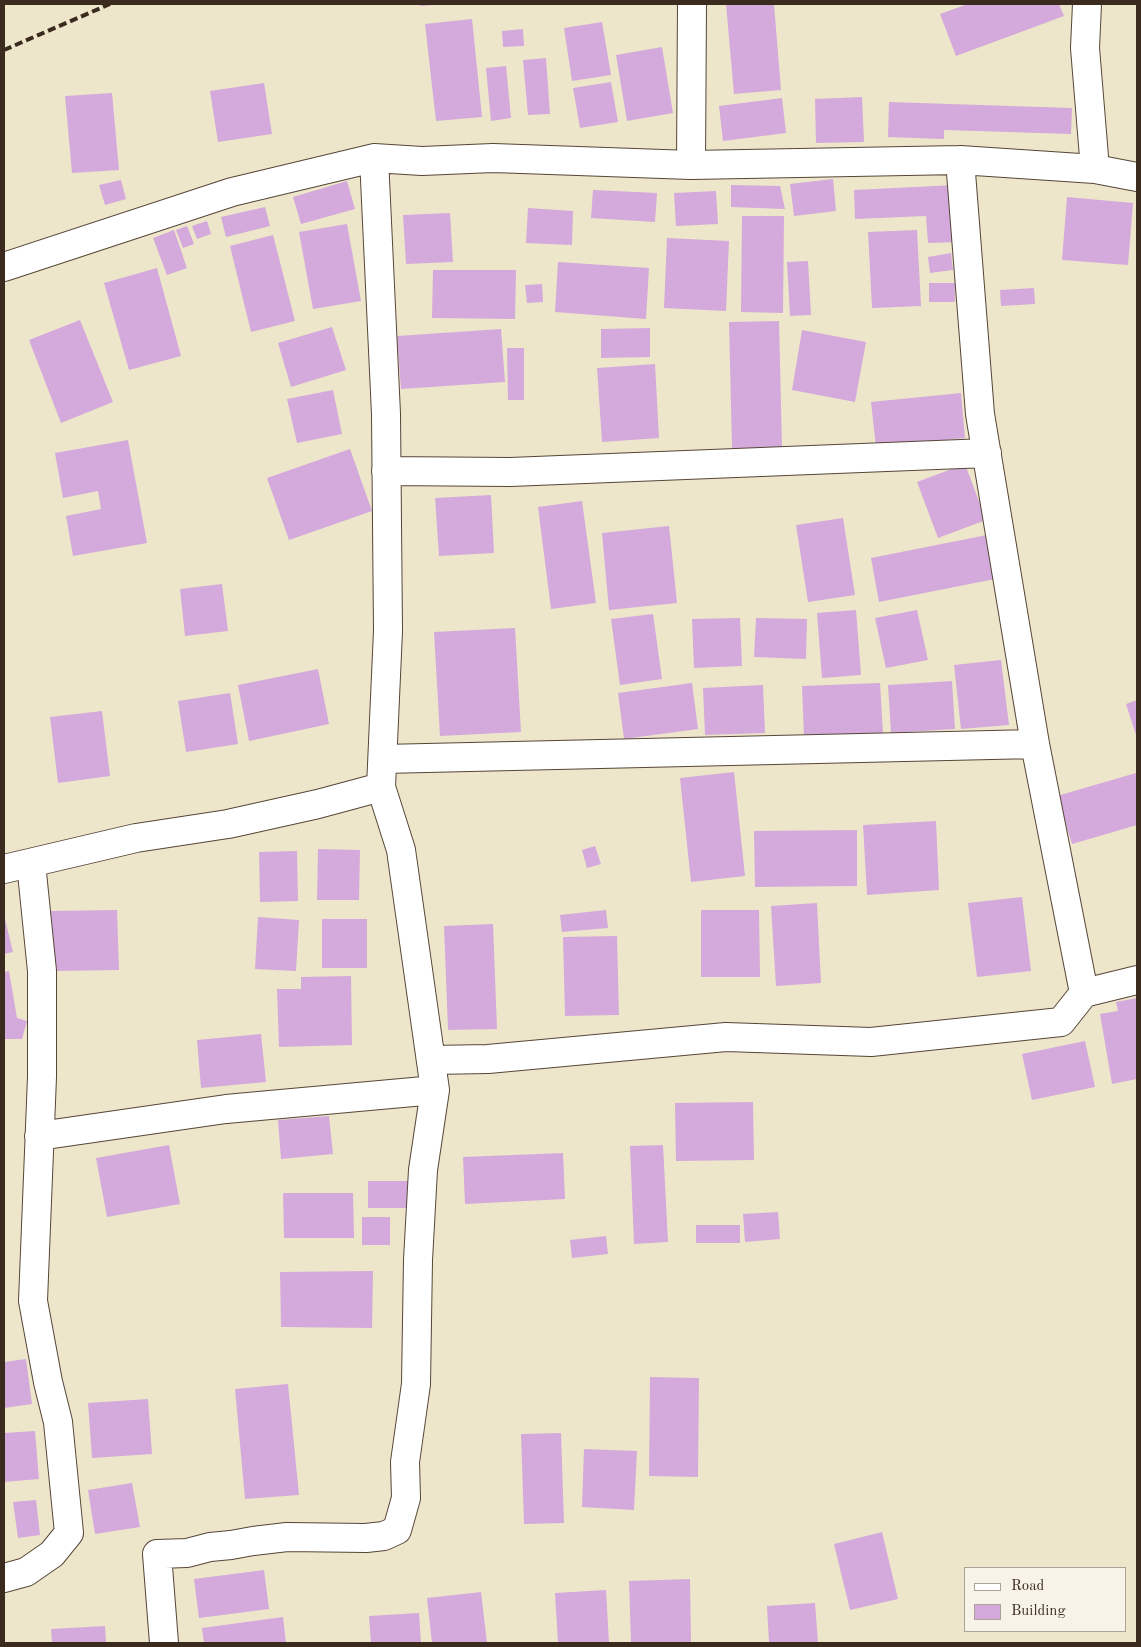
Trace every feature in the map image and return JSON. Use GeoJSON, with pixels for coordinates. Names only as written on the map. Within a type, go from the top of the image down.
{"type":"FeatureCollection","features":[{"type":"Feature","properties":{"kind":"street"},"geometry":{"type":"LineString","coordinates":[[691,165],[692,4]]}},
{"type":"Feature","properties":{"kind":"street"},"geometry":{"type":"LineString","coordinates":[[1087,4],[1085,48],[1095,170]]}},
{"type":"Feature","properties":{"kind":"street"},"geometry":{"type":"LineString","coordinates":[[164,1643],[157,1554],[187,1553],[210,1547],[287,1537],[366,1538],[384,1536],[397,1530],[406,1498],[406,1462],[416,1384],[418,1260],[423,1170],[435,1090],[402,850],[381,787],[388,631],[386,414],[374,158]]}},
{"type":"Feature","properties":{"kind":"street"},"geometry":{"type":"LineString","coordinates":[[4,268],[232,192],[374,158],[422,162],[493,158],[691,165],[960,160],[1095,170],[1137,177]]}},
{"type":"Feature","properties":{"kind":"street"},"geometry":{"type":"LineString","coordinates":[[960,160],[980,414],[1035,744],[1084,993]]}},
{"type":"Feature","properties":{"kind":"street"},"geometry":{"type":"LineString","coordinates":[[386,471],[510,472],[987,453]]}},
{"type":"Feature","properties":{"kind":"street"},"geometry":{"type":"LineString","coordinates":[[383,758],[1035,744]]}},
{"type":"Feature","properties":{"kind":"street"},"geometry":{"type":"LineString","coordinates":[[4,869],[136,838],[237,822],[318,804],[381,787]]}},
{"type":"Feature","properties":{"kind":"street"},"geometry":{"type":"LineString","coordinates":[[4,1578],[26,1572],[52,1554],[69,1532],[58,1422],[32,1302],[42,1076],[42,971],[31,863]]}},
{"type":"Feature","properties":{"kind":"street"},"geometry":{"type":"LineString","coordinates":[[431,1060],[488,1059],[726,1037],[871,1042],[1061,1022],[1084,993],[1137,980]]}},
{"type":"Feature","properties":{"kind":"street"},"geometry":{"type":"LineString","coordinates":[[39,1136],[226,1109],[435,1090]]}},
{"type":"Feature","properties":{"kind":"building"},"geometry":{"type":"Polygon","coordinates":[[[419,4],[434,4],[434,5],[420,6],[419,4]]]}},
{"type":"Feature","properties":{"kind":"building"},"geometry":{"type":"Polygon","coordinates":[[[726,4],[774,4],[781,90],[734,94],[726,4]]]}},
{"type":"Feature","properties":{"kind":"building"},"geometry":{"type":"Polygon","coordinates":[[[968,4],[1059,4],[1064,16],[956,56],[940,14],[968,4]]]}},
{"type":"Feature","properties":{"kind":"building"},"geometry":{"type":"Polygon","coordinates":[[[472,19],[482,117],[436,121],[425,24],[472,19]]]}},
{"type":"Feature","properties":{"kind":"building"},"geometry":{"type":"Polygon","coordinates":[[[602,22],[611,75],[572,81],[564,28],[602,22]]]}},
{"type":"Feature","properties":{"kind":"building"},"geometry":{"type":"Polygon","coordinates":[[[523,29],[524,46],[503,47],[502,31],[523,29]]]}},
{"type":"Feature","properties":{"kind":"building"},"geometry":{"type":"Polygon","coordinates":[[[662,47],[673,113],[627,121],[616,55],[662,47]]]}},
{"type":"Feature","properties":{"kind":"building"},"geometry":{"type":"Polygon","coordinates":[[[546,58],[550,114],[528,115],[523,60],[546,58]]]}},
{"type":"Feature","properties":{"kind":"building"},"geometry":{"type":"Polygon","coordinates":[[[506,66],[511,118],[491,121],[486,68],[506,66]]]}},
{"type":"Feature","properties":{"kind":"building"},"geometry":{"type":"Polygon","coordinates":[[[611,82],[618,122],[580,128],[573,88],[611,82]]]}},
{"type":"Feature","properties":{"kind":"building"},"geometry":{"type":"Polygon","coordinates":[[[264,83],[272,134],[218,142],[210,91],[264,83]]]}},
{"type":"Feature","properties":{"kind":"building"},"geometry":{"type":"Polygon","coordinates":[[[112,93],[119,170],[72,173],[65,96],[112,93]]]}},
{"type":"Feature","properties":{"kind":"building"},"geometry":{"type":"Polygon","coordinates":[[[862,97],[864,142],[816,143],[815,99],[862,97]]]}},
{"type":"Feature","properties":{"kind":"building"},"geometry":{"type":"Polygon","coordinates":[[[782,98],[786,133],[723,141],[719,106],[782,98]]]}},
{"type":"Feature","properties":{"kind":"building"},"geometry":{"type":"Polygon","coordinates":[[[889,102],[1072,108],[1071,134],[944,130],[944,139],[888,137],[889,102]]]}},
{"type":"Feature","properties":{"kind":"building"},"geometry":{"type":"Polygon","coordinates":[[[833,179],[836,211],[794,216],[790,184],[833,179]]]}},
{"type":"Feature","properties":{"kind":"building"},"geometry":{"type":"Polygon","coordinates":[[[121,180],[126,199],[105,205],[99,185],[121,180]]]}},
{"type":"Feature","properties":{"kind":"building"},"geometry":{"type":"Polygon","coordinates":[[[347,181],[355,209],[301,224],[293,197],[347,181]]]}},
{"type":"Feature","properties":{"kind":"building"},"geometry":{"type":"Polygon","coordinates":[[[731,185],[780,186],[785,209],[731,207],[731,185]]]}},
{"type":"Feature","properties":{"kind":"building"},"geometry":{"type":"Polygon","coordinates":[[[955,185],[959,242],[928,243],[926,216],[855,219],[854,190],[955,185]]]}},
{"type":"Feature","properties":{"kind":"building"},"geometry":{"type":"Polygon","coordinates":[[[593,190],[657,193],[655,222],[591,218],[593,190]]]}},
{"type":"Feature","properties":{"kind":"building"},"geometry":{"type":"Polygon","coordinates":[[[716,191],[718,224],[676,226],[674,193],[716,191]]]}},
{"type":"Feature","properties":{"kind":"building"},"geometry":{"type":"Polygon","coordinates":[[[1067,197],[1133,203],[1128,265],[1062,260],[1067,197]]]}},
{"type":"Feature","properties":{"kind":"building"},"geometry":{"type":"Polygon","coordinates":[[[265,207],[270,226],[226,237],[221,217],[265,207]]]}},
{"type":"Feature","properties":{"kind":"building"},"geometry":{"type":"Polygon","coordinates":[[[528,208],[573,211],[572,245],[526,243],[528,208]]]}},
{"type":"Feature","properties":{"kind":"building"},"geometry":{"type":"Polygon","coordinates":[[[450,213],[453,262],[406,264],[403,215],[450,213]]]}},
{"type":"Feature","properties":{"kind":"building"},"geometry":{"type":"Polygon","coordinates":[[[742,216],[784,216],[783,313],[741,312],[742,216]]]}},
{"type":"Feature","properties":{"kind":"building"},"geometry":{"type":"Polygon","coordinates":[[[207,221],[211,234],[197,239],[192,226],[207,221]]]}},
{"type":"Feature","properties":{"kind":"building"},"geometry":{"type":"Polygon","coordinates":[[[347,224],[361,301],[313,309],[299,232],[347,224]]]}},
{"type":"Feature","properties":{"kind":"building"},"geometry":{"type":"Polygon","coordinates":[[[187,226],[194,244],[183,248],[176,230],[187,226]]]}},
{"type":"Feature","properties":{"kind":"building"},"geometry":{"type":"Polygon","coordinates":[[[174,230],[187,268],[167,275],[153,238],[174,230]]]}},
{"type":"Feature","properties":{"kind":"building"},"geometry":{"type":"Polygon","coordinates":[[[917,230],[921,306],[872,308],[868,232],[917,230]]]}},
{"type":"Feature","properties":{"kind":"building"},"geometry":{"type":"Polygon","coordinates":[[[273,235],[295,321],[251,332],[230,246],[273,235]]]}},
{"type":"Feature","properties":{"kind":"building"},"geometry":{"type":"Polygon","coordinates":[[[667,238],[729,241],[726,311],[664,308],[667,238]]]}},
{"type":"Feature","properties":{"kind":"building"},"geometry":{"type":"Polygon","coordinates":[[[951,253],[953,270],[930,273],[928,257],[951,253]]]}},
{"type":"Feature","properties":{"kind":"building"},"geometry":{"type":"Polygon","coordinates":[[[808,261],[811,315],[790,316],[787,262],[808,261]]]}},
{"type":"Feature","properties":{"kind":"building"},"geometry":{"type":"Polygon","coordinates":[[[558,262],[649,268],[646,319],[555,312],[558,262]]]}},
{"type":"Feature","properties":{"kind":"building"},"geometry":{"type":"Polygon","coordinates":[[[157,268],[181,356],[129,370],[104,283],[157,268]]]}},
{"type":"Feature","properties":{"kind":"building"},"geometry":{"type":"Polygon","coordinates":[[[433,270],[516,270],[515,319],[432,318],[433,270]]]}},
{"type":"Feature","properties":{"kind":"building"},"geometry":{"type":"Polygon","coordinates":[[[929,283],[955,283],[955,302],[929,302],[929,283]]]}},
{"type":"Feature","properties":{"kind":"building"},"geometry":{"type":"Polygon","coordinates":[[[542,284],[543,302],[527,303],[525,285],[542,284]]]}},
{"type":"Feature","properties":{"kind":"building"},"geometry":{"type":"Polygon","coordinates":[[[1034,288],[1035,304],[1001,306],[1000,290],[1034,288]]]}},
{"type":"Feature","properties":{"kind":"building"},"geometry":{"type":"Polygon","coordinates":[[[80,320],[113,402],[61,423],[29,340],[80,320]]]}},
{"type":"Feature","properties":{"kind":"building"},"geometry":{"type":"Polygon","coordinates":[[[779,321],[782,448],[732,449],[729,322],[779,321]]]}},
{"type":"Feature","properties":{"kind":"building"},"geometry":{"type":"Polygon","coordinates":[[[332,327],[346,370],[291,387],[278,343],[332,327]]]}},
{"type":"Feature","properties":{"kind":"building"},"geometry":{"type":"Polygon","coordinates":[[[650,328],[650,357],[601,358],[601,329],[650,328]]]}},
{"type":"Feature","properties":{"kind":"building"},"geometry":{"type":"Polygon","coordinates":[[[501,329],[505,382],[401,389],[397,336],[501,329]]]}},
{"type":"Feature","properties":{"kind":"building"},"geometry":{"type":"Polygon","coordinates":[[[802,330],[866,342],[855,402],[792,390],[802,330]]]}},
{"type":"Feature","properties":{"kind":"building"},"geometry":{"type":"Polygon","coordinates":[[[507,348],[524,348],[524,400],[508,400],[507,348]]]}},
{"type":"Feature","properties":{"kind":"building"},"geometry":{"type":"Polygon","coordinates":[[[655,364],[659,438],[602,442],[597,368],[655,364]]]}},
{"type":"Feature","properties":{"kind":"building"},"geometry":{"type":"Polygon","coordinates":[[[333,390],[342,434],[297,443],[287,399],[333,390]]]}},
{"type":"Feature","properties":{"kind":"building"},"geometry":{"type":"Polygon","coordinates":[[[961,393],[965,438],[876,447],[871,402],[961,393]]]}},
{"type":"Feature","properties":{"kind":"building"},"geometry":{"type":"Polygon","coordinates":[[[128,440],[147,543],[73,556],[66,516],[101,509],[98,491],[63,498],[55,453],[128,440]]]}},
{"type":"Feature","properties":{"kind":"building"},"geometry":{"type":"Polygon","coordinates":[[[350,449],[372,511],[289,540],[267,478],[350,449]]]}},
{"type":"Feature","properties":{"kind":"building"},"geometry":{"type":"Polygon","coordinates":[[[965,464],[986,520],[938,538],[917,482],[965,464]]]}},
{"type":"Feature","properties":{"kind":"building"},"geometry":{"type":"Polygon","coordinates":[[[491,495],[494,553],[439,556],[435,498],[491,495]]]}},
{"type":"Feature","properties":{"kind":"building"},"geometry":{"type":"Polygon","coordinates":[[[582,501],[596,603],[551,609],[538,507],[582,501]]]}},
{"type":"Feature","properties":{"kind":"building"},"geometry":{"type":"Polygon","coordinates":[[[843,518],[855,595],[808,602],[796,525],[843,518]]]}},
{"type":"Feature","properties":{"kind":"building"},"geometry":{"type":"Polygon","coordinates":[[[669,526],[677,603],[609,610],[602,533],[669,526]]]}},
{"type":"Feature","properties":{"kind":"building"},"geometry":{"type":"Polygon","coordinates":[[[987,535],[995,579],[879,602],[871,558],[987,535]]]}},
{"type":"Feature","properties":{"kind":"building"},"geometry":{"type":"Polygon","coordinates":[[[222,584],[228,631],[185,636],[180,589],[222,584]]]}},
{"type":"Feature","properties":{"kind":"building"},"geometry":{"type":"Polygon","coordinates":[[[856,610],[861,675],[822,678],[817,613],[856,610]]]}},
{"type":"Feature","properties":{"kind":"building"},"geometry":{"type":"Polygon","coordinates":[[[917,610],[928,660],[886,668],[875,618],[917,610]]]}},
{"type":"Feature","properties":{"kind":"building"},"geometry":{"type":"Polygon","coordinates":[[[653,614],[662,679],[620,685],[611,619],[653,614]]]}},
{"type":"Feature","properties":{"kind":"building"},"geometry":{"type":"Polygon","coordinates":[[[740,618],[742,666],[694,668],[692,619],[740,618]]]}},
{"type":"Feature","properties":{"kind":"building"},"geometry":{"type":"Polygon","coordinates":[[[756,618],[807,619],[806,659],[754,657],[756,618]]]}},
{"type":"Feature","properties":{"kind":"building"},"geometry":{"type":"Polygon","coordinates":[[[515,628],[521,732],[440,736],[434,632],[515,628]]]}},
{"type":"Feature","properties":{"kind":"building"},"geometry":{"type":"Polygon","coordinates":[[[1001,660],[1009,725],[961,729],[954,665],[1001,660]]]}},
{"type":"Feature","properties":{"kind":"building"},"geometry":{"type":"Polygon","coordinates":[[[318,669],[329,724],[249,741],[238,685],[318,669]]]}},
{"type":"Feature","properties":{"kind":"building"},"geometry":{"type":"Polygon","coordinates":[[[952,681],[955,729],[891,733],[888,685],[952,681]]]}},
{"type":"Feature","properties":{"kind":"building"},"geometry":{"type":"Polygon","coordinates":[[[692,683],[698,729],[624,739],[618,693],[692,683]]]}},
{"type":"Feature","properties":{"kind":"building"},"geometry":{"type":"Polygon","coordinates":[[[880,683],[883,733],[804,737],[802,686],[880,683]]]}},
{"type":"Feature","properties":{"kind":"building"},"geometry":{"type":"Polygon","coordinates":[[[763,685],[765,733],[705,735],[703,688],[763,685]]]}},
{"type":"Feature","properties":{"kind":"building"},"geometry":{"type":"Polygon","coordinates":[[[230,693],[238,744],[186,752],[178,701],[230,693]]]}},
{"type":"Feature","properties":{"kind":"building"},"geometry":{"type":"Polygon","coordinates":[[[1137,700],[1137,738],[1126,704],[1137,700]]]}},
{"type":"Feature","properties":{"kind":"building"},"geometry":{"type":"Polygon","coordinates":[[[102,711],[110,776],[58,783],[50,717],[102,711]]]}},
{"type":"Feature","properties":{"kind":"building"},"geometry":{"type":"Polygon","coordinates":[[[734,772],[745,876],[691,882],[680,778],[734,772]]]}},
{"type":"Feature","properties":{"kind":"building"},"geometry":{"type":"Polygon","coordinates":[[[1136,773],[1137,825],[1072,844],[1057,796],[1136,773]]]}},
{"type":"Feature","properties":{"kind":"building"},"geometry":{"type":"Polygon","coordinates":[[[936,821],[939,890],[867,895],[863,825],[936,821]]]}},
{"type":"Feature","properties":{"kind":"building"},"geometry":{"type":"Polygon","coordinates":[[[857,830],[857,886],[755,887],[754,831],[857,830]]]}},
{"type":"Feature","properties":{"kind":"building"},"geometry":{"type":"Polygon","coordinates":[[[595,846],[601,864],[587,868],[582,850],[595,846]]]}},
{"type":"Feature","properties":{"kind":"building"},"geometry":{"type":"Polygon","coordinates":[[[318,849],[360,850],[359,900],[317,900],[318,849]]]}},
{"type":"Feature","properties":{"kind":"building"},"geometry":{"type":"Polygon","coordinates":[[[297,851],[298,901],[260,902],[259,852],[297,851]]]}},
{"type":"Feature","properties":{"kind":"building"},"geometry":{"type":"Polygon","coordinates":[[[1022,897],[1031,971],[977,977],[968,903],[1022,897]]]}},
{"type":"Feature","properties":{"kind":"building"},"geometry":{"type":"Polygon","coordinates":[[[817,903],[821,983],[776,986],[771,906],[817,903]]]}},
{"type":"Feature","properties":{"kind":"building"},"geometry":{"type":"Polygon","coordinates":[[[117,910],[119,970],[53,971],[51,911],[117,910]]]}},
{"type":"Feature","properties":{"kind":"building"},"geometry":{"type":"Polygon","coordinates":[[[606,910],[608,928],[562,932],[560,915],[606,910]]]}},
{"type":"Feature","properties":{"kind":"building"},"geometry":{"type":"Polygon","coordinates":[[[701,910],[759,910],[760,977],[701,977],[701,910]]]}},
{"type":"Feature","properties":{"kind":"building"},"geometry":{"type":"Polygon","coordinates":[[[4,915],[13,952],[4,954],[4,915]]]}},
{"type":"Feature","properties":{"kind":"building"},"geometry":{"type":"Polygon","coordinates":[[[258,917],[299,920],[296,971],[255,969],[258,917]]]}},
{"type":"Feature","properties":{"kind":"building"},"geometry":{"type":"Polygon","coordinates":[[[322,919],[367,919],[367,968],[322,968],[322,919]]]}},
{"type":"Feature","properties":{"kind":"building"},"geometry":{"type":"Polygon","coordinates":[[[493,924],[497,1029],[448,1030],[444,926],[493,924]]]}},
{"type":"Feature","properties":{"kind":"building"},"geometry":{"type":"Polygon","coordinates":[[[617,936],[619,1015],[565,1016],[563,937],[617,936]]]}},
{"type":"Feature","properties":{"kind":"building"},"geometry":{"type":"Polygon","coordinates":[[[9,971],[17,1018],[27,1021],[22,1039],[4,1039],[4,972],[9,971]]]}},
{"type":"Feature","properties":{"kind":"building"},"geometry":{"type":"Polygon","coordinates":[[[351,976],[352,1045],[279,1047],[277,989],[301,989],[301,977],[351,976]]]}},
{"type":"Feature","properties":{"kind":"building"},"geometry":{"type":"Polygon","coordinates":[[[1137,998],[1137,1079],[1112,1084],[1100,1014],[1118,1011],[1116,1002],[1137,998]]]}},
{"type":"Feature","properties":{"kind":"building"},"geometry":{"type":"Polygon","coordinates":[[[261,1034],[266,1082],[201,1088],[197,1040],[261,1034]]]}},
{"type":"Feature","properties":{"kind":"building"},"geometry":{"type":"Polygon","coordinates":[[[1085,1041],[1095,1087],[1032,1100],[1022,1054],[1085,1041]]]}},
{"type":"Feature","properties":{"kind":"building"},"geometry":{"type":"Polygon","coordinates":[[[753,1102],[754,1160],[676,1161],[675,1103],[753,1102]]]}},
{"type":"Feature","properties":{"kind":"building"},"geometry":{"type":"Polygon","coordinates":[[[329,1116],[333,1154],[281,1159],[278,1120],[329,1116]]]}},
{"type":"Feature","properties":{"kind":"building"},"geometry":{"type":"Polygon","coordinates":[[[169,1145],[180,1204],[107,1217],[96,1158],[169,1145]]]}},
{"type":"Feature","properties":{"kind":"building"},"geometry":{"type":"Polygon","coordinates":[[[663,1145],[668,1242],[634,1244],[630,1146],[663,1145]]]}},
{"type":"Feature","properties":{"kind":"building"},"geometry":{"type":"Polygon","coordinates":[[[563,1153],[565,1199],[465,1204],[463,1157],[563,1153]]]}},
{"type":"Feature","properties":{"kind":"building"},"geometry":{"type":"Polygon","coordinates":[[[368,1181],[412,1181],[413,1208],[368,1208],[368,1181]]]}},
{"type":"Feature","properties":{"kind":"building"},"geometry":{"type":"Polygon","coordinates":[[[283,1193],[353,1193],[354,1238],[284,1238],[283,1193]]]}},
{"type":"Feature","properties":{"kind":"building"},"geometry":{"type":"Polygon","coordinates":[[[778,1212],[780,1239],[745,1242],[743,1214],[778,1212]]]}},
{"type":"Feature","properties":{"kind":"building"},"geometry":{"type":"Polygon","coordinates":[[[362,1217],[390,1217],[390,1245],[362,1245],[362,1217]]]}},
{"type":"Feature","properties":{"kind":"building"},"geometry":{"type":"Polygon","coordinates":[[[696,1225],[740,1225],[740,1243],[696,1243],[696,1225]]]}},
{"type":"Feature","properties":{"kind":"building"},"geometry":{"type":"Polygon","coordinates":[[[606,1236],[608,1254],[572,1258],[570,1240],[606,1236]]]}},
{"type":"Feature","properties":{"kind":"building"},"geometry":{"type":"Polygon","coordinates":[[[373,1271],[372,1328],[281,1327],[280,1272],[373,1271]]]}},
{"type":"Feature","properties":{"kind":"building"},"geometry":{"type":"Polygon","coordinates":[[[26,1359],[32,1404],[4,1408],[4,1362],[26,1359]]]}},
{"type":"Feature","properties":{"kind":"building"},"geometry":{"type":"Polygon","coordinates":[[[650,1377],[699,1378],[698,1477],[649,1476],[650,1377]]]}},
{"type":"Feature","properties":{"kind":"building"},"geometry":{"type":"Polygon","coordinates":[[[288,1384],[299,1495],[245,1499],[235,1389],[288,1384]]]}},
{"type":"Feature","properties":{"kind":"building"},"geometry":{"type":"Polygon","coordinates":[[[148,1399],[152,1454],[92,1458],[88,1403],[148,1399]]]}},
{"type":"Feature","properties":{"kind":"building"},"geometry":{"type":"Polygon","coordinates":[[[35,1431],[39,1479],[4,1482],[4,1433],[35,1431]]]}},
{"type":"Feature","properties":{"kind":"building"},"geometry":{"type":"Polygon","coordinates":[[[561,1433],[564,1523],[524,1524],[521,1434],[561,1433]]]}},
{"type":"Feature","properties":{"kind":"building"},"geometry":{"type":"Polygon","coordinates":[[[584,1449],[637,1451],[634,1510],[582,1507],[584,1449]]]}},
{"type":"Feature","properties":{"kind":"building"},"geometry":{"type":"Polygon","coordinates":[[[132,1483],[140,1527],[95,1534],[88,1490],[132,1483]]]}},
{"type":"Feature","properties":{"kind":"building"},"geometry":{"type":"Polygon","coordinates":[[[36,1500],[40,1535],[18,1538],[13,1502],[36,1500]]]}},
{"type":"Feature","properties":{"kind":"building"},"geometry":{"type":"Polygon","coordinates":[[[882,1532],[898,1599],[850,1610],[834,1544],[882,1532]]]}},
{"type":"Feature","properties":{"kind":"building"},"geometry":{"type":"Polygon","coordinates":[[[264,1570],[269,1609],[199,1618],[194,1579],[264,1570]]]}},
{"type":"Feature","properties":{"kind":"building"},"geometry":{"type":"Polygon","coordinates":[[[690,1579],[691,1643],[631,1643],[629,1581],[690,1579]]]}},
{"type":"Feature","properties":{"kind":"building"},"geometry":{"type":"Polygon","coordinates":[[[606,1590],[609,1643],[558,1643],[555,1593],[606,1590]]]}},
{"type":"Feature","properties":{"kind":"building"},"geometry":{"type":"Polygon","coordinates":[[[481,1592],[487,1643],[432,1643],[427,1598],[481,1592]]]}},
{"type":"Feature","properties":{"kind":"building"},"geometry":{"type":"Polygon","coordinates":[[[815,1603],[818,1643],[769,1643],[767,1606],[815,1603]]]}},
{"type":"Feature","properties":{"kind":"building"},"geometry":{"type":"Polygon","coordinates":[[[419,1613],[421,1643],[371,1643],[369,1616],[419,1613]]]}},
{"type":"Feature","properties":{"kind":"building"},"geometry":{"type":"Polygon","coordinates":[[[283,1617],[286,1643],[204,1643],[202,1628],[283,1617]]]}},
{"type":"Feature","properties":{"kind":"building"},"geometry":{"type":"Polygon","coordinates":[[[105,1626],[106,1643],[52,1643],[51,1629],[105,1626]]]}},
{"type":"Feature","properties":{"kind":"railway"},"geometry":{"type":"LineString","coordinates":[[4,50],[110,4]]}}]}
